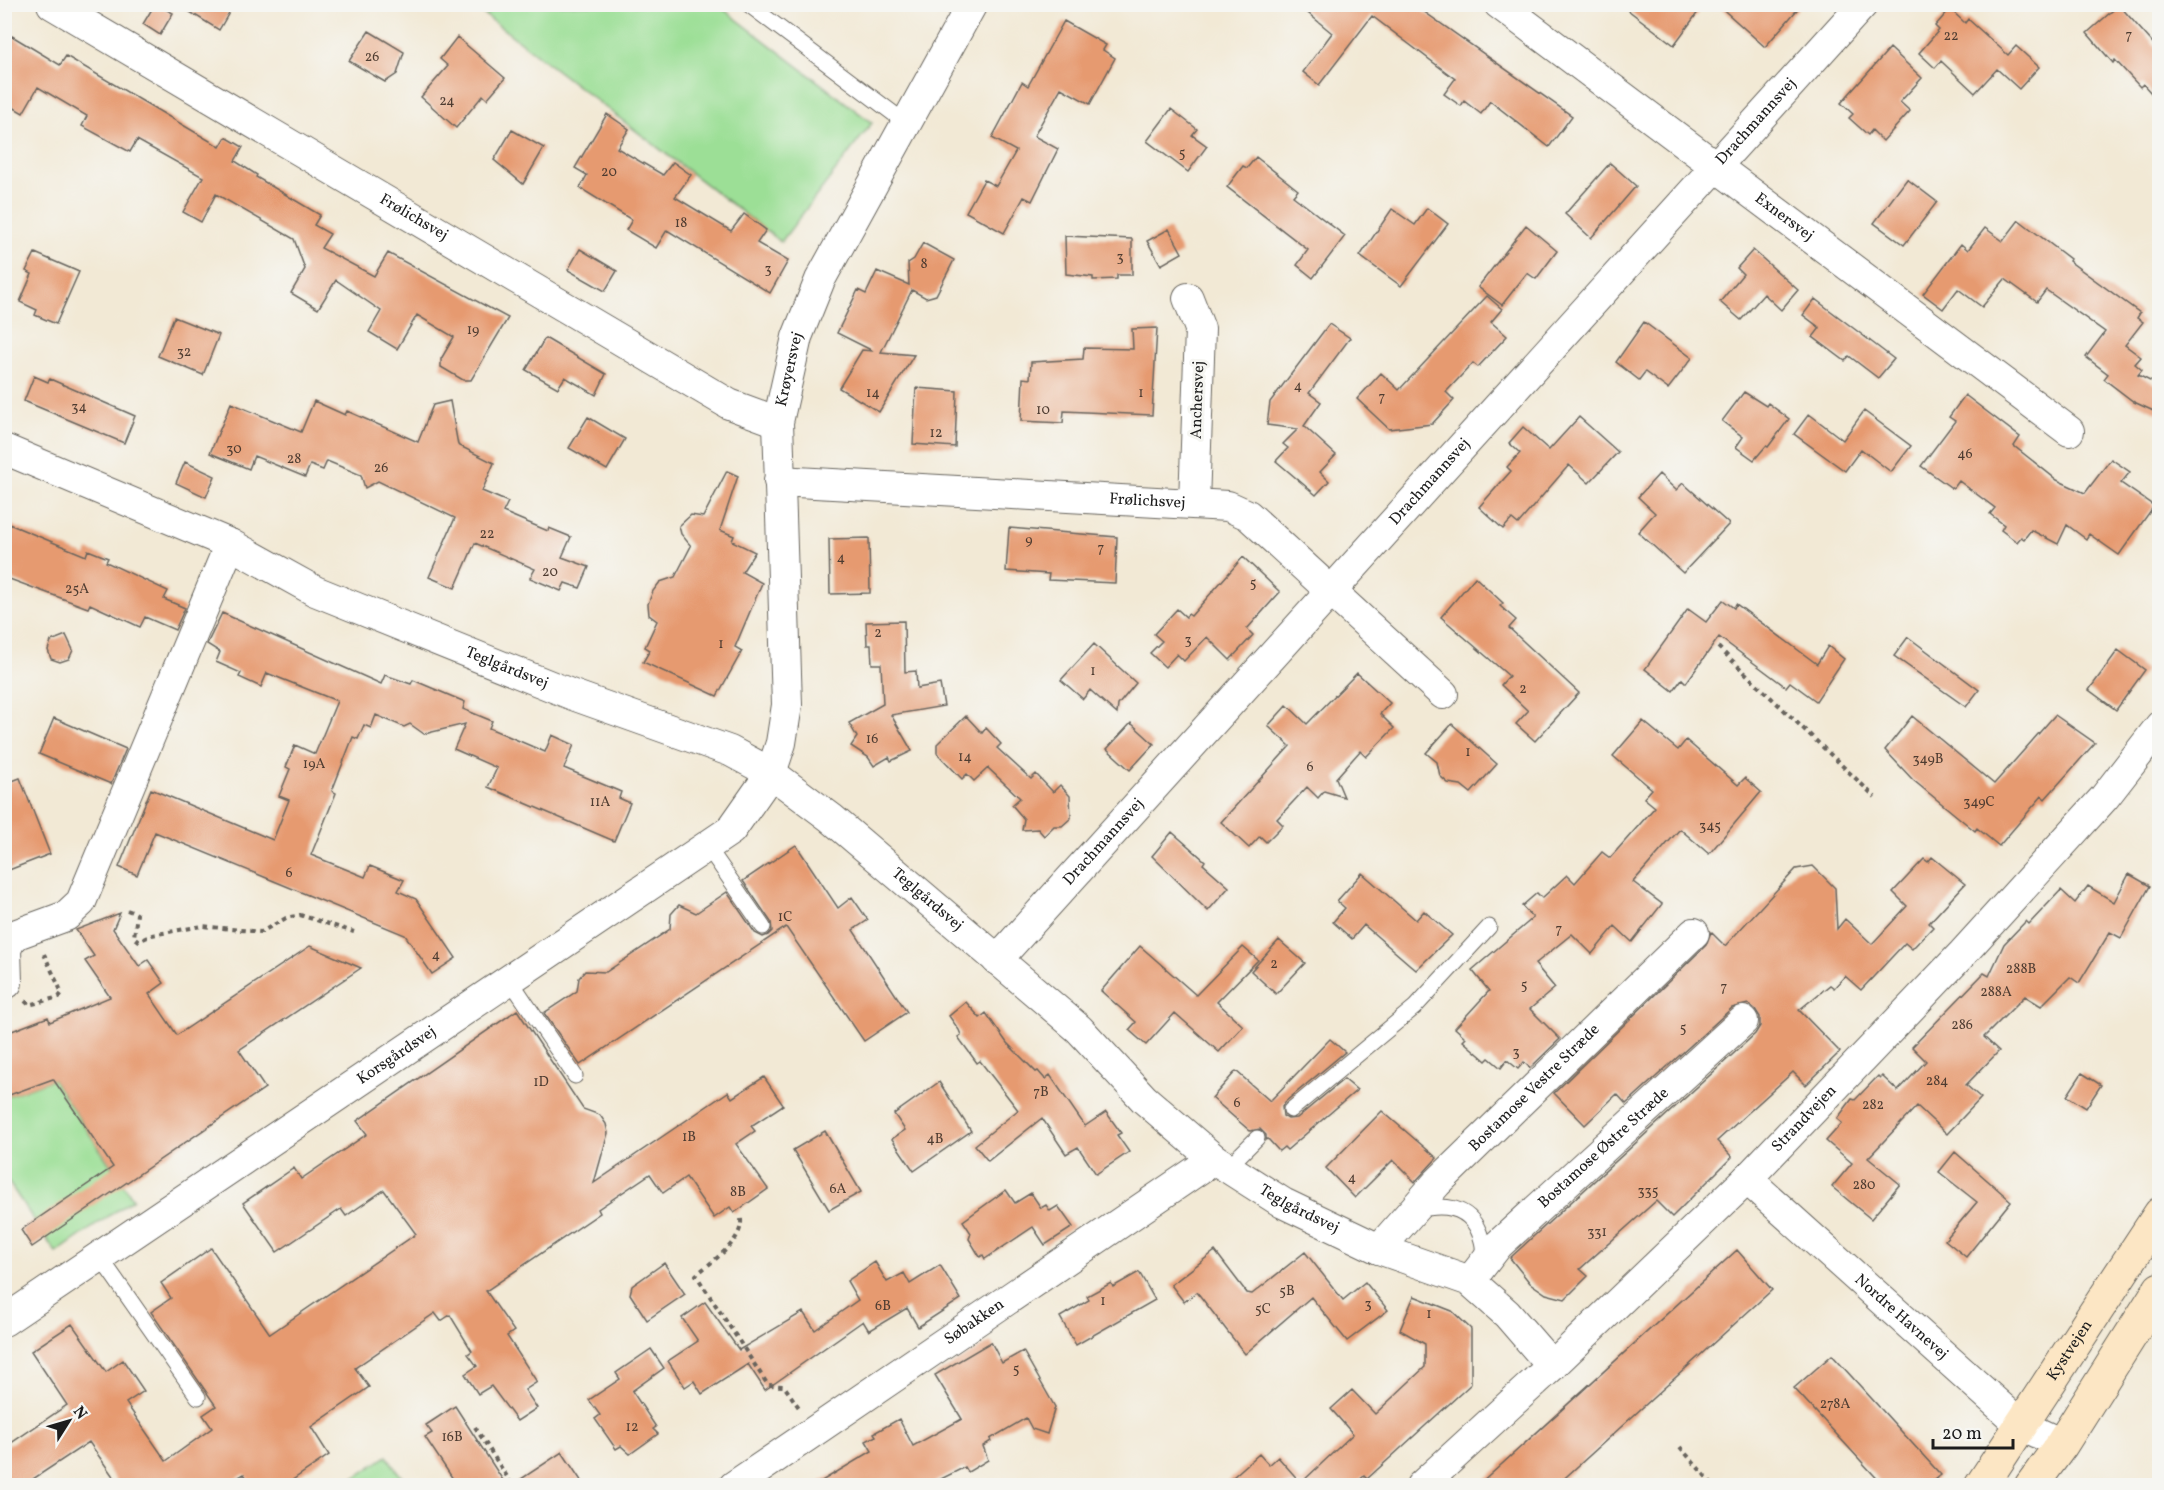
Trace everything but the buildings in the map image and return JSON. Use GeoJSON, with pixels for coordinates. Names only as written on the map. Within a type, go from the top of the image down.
{"type":"FeatureCollection","features":[{"type":"Feature","properties":{"kind":"main road","name":"Kystvejen"},"geometry":{"type":"LineString","coordinates":[[1981,1485],[2160,1214]]}},
{"type":"Feature","properties":{"kind":"main road"},"geometry":{"type":"LineString","coordinates":[[2031,1485],[2062,1444],[2160,1289]]}},
{"type":"Feature","properties":{"kind":"street","name":"Frølichsvej"},"geometry":{"type":"LineString","coordinates":[[52,4],[729,404],[778,422]]}},
{"type":"Feature","properties":{"kind":"street","name":"Krøyersvej"},"geometry":{"type":"LineString","coordinates":[[771,773],[781,743],[787,705],[778,422],[797,337],[820,280],[972,4]]}},
{"type":"Feature","properties":{"kind":"street","name":"Exnersvej"},"geometry":{"type":"LineString","coordinates":[[1499,4],[2069,431]]}},
{"type":"Feature","properties":{"kind":"street","name":"Drachmannsvej"},"geometry":{"type":"LineString","coordinates":[[997,960],[1863,4]]}},
{"type":"Feature","properties":{"kind":"street","name":"Anchersvej"},"geometry":{"type":"LineString","coordinates":[[1188,298],[1200,329],[1194,503]]}},
{"type":"Feature","properties":{"kind":"street","name":"Teglgårdsvej"},"geometry":{"type":"LineString","coordinates":[[4,449],[230,544],[315,591],[573,694],[730,752],[771,773],[831,818],[1079,1029],[1144,1099],[1221,1163],[1282,1203],[1379,1249],[1474,1276],[1552,1366]]}},
{"type":"Feature","properties":{"kind":"street","name":"Frølichsvej"},"geometry":{"type":"LineString","coordinates":[[779,481],[1228,506],[1248,515],[1443,694]]}},
{"type":"Feature","properties":{"kind":"street"},"geometry":{"type":"LineString","coordinates":[[6,983],[6,949],[10,940],[17,934],[66,916],[81,902],[230,544]]}},
{"type":"Feature","properties":{"kind":"street","name":"Strandvejen"},"geometry":{"type":"LineString","coordinates":[[1421,1485],[1552,1366],[1747,1179],[1964,953],[2104,798],[2160,726]]}},
{"type":"Feature","properties":{"kind":"street","name":"Korsgårdsvej"},"geometry":{"type":"LineString","coordinates":[[4,1322],[731,831],[771,773]]}},
{"type":"Feature","properties":{"kind":"street","name":"Bostamose Vestre Stræde"},"geometry":{"type":"LineString","coordinates":[[1379,1249],[1437,1183],[1694,933]]}},
{"type":"Feature","properties":{"kind":"street","name":"Bostamose Østre Stræde"},"geometry":{"type":"LineString","coordinates":[[1474,1276],[1498,1245],[1743,1021]]}},
{"type":"Feature","properties":{"kind":"street","name":"Søbakken"},"geometry":{"type":"LineString","coordinates":[[734,1485],[1221,1163]]}},
{"type":"Feature","properties":{"kind":"street","name":"Nordre Havnevej"},"geometry":{"type":"LineString","coordinates":[[1747,1179],[2020,1425],[2062,1444]]}},
{"type":"Feature","properties":{"kind":"lane"},"geometry":{"type":"LineString","coordinates":[[748,4],[906,123]]}},
{"type":"Feature","properties":{"kind":"lane"},"geometry":{"type":"LineString","coordinates":[[708,846],[763,927]]}},
{"type":"Feature","properties":{"kind":"lane"},"geometry":{"type":"LineString","coordinates":[[1291,1110],[1415,1007],[1488,927]]}},
{"type":"Feature","properties":{"kind":"lane"},"geometry":{"type":"LineString","coordinates":[[510,980],[575,1076]]}},
{"type":"Feature","properties":{"kind":"lane"},"geometry":{"type":"LineString","coordinates":[[1221,1163],[1257,1138]]}},
{"type":"Feature","properties":{"kind":"lane"},"geometry":{"type":"LineString","coordinates":[[1409,1214],[1427,1208],[1448,1206],[1462,1211],[1471,1219],[1483,1241],[1484,1253],[1474,1276]]}},
{"type":"Feature","properties":{"kind":"lane"},"geometry":{"type":"LineString","coordinates":[[100,1257],[198,1397]]}},
{"type":"Feature","properties":{"kind":"path"},"geometry":{"type":"LineString","coordinates":[[1718,646],[1875,797]]}},
{"type":"Feature","properties":{"kind":"path"},"geometry":{"type":"LineString","coordinates":[[127,910],[137,914],[134,937],[139,941],[152,935],[202,926],[261,932],[286,918],[300,915],[354,932]]}},
{"type":"Feature","properties":{"kind":"path"},"geometry":{"type":"LineString","coordinates":[[6,983],[29,1005],[59,997],[62,993],[33,928]]}},
{"type":"Feature","properties":{"kind":"path"},"geometry":{"type":"LineString","coordinates":[[741,1219],[742,1229],[730,1245],[696,1275],[768,1385],[784,1386],[815,1431]]}},
{"type":"Feature","properties":{"kind":"path"},"geometry":{"type":"LineString","coordinates":[[475,1427],[513,1485]]}},
{"type":"Feature","properties":{"kind":"path"},"geometry":{"type":"LineString","coordinates":[[1680,1447],[1714,1485]]}},
{"type":"Feature","properties":{"kind":"green space"},"geometry":{"type":"Polygon","coordinates":[[[472,5],[718,5],[872,123],[781,242],[472,5]]]}},
{"type":"Feature","properties":{"kind":"green space"},"geometry":{"type":"Polygon","coordinates":[[[53,1079],[133,1199],[56,1253],[5,1177],[5,1097],[53,1079]]]}},
{"type":"Feature","properties":{"kind":"green space"},"geometry":{"type":"Polygon","coordinates":[[[387,1456],[407,1485],[344,1485],[387,1456]]]}}]}
